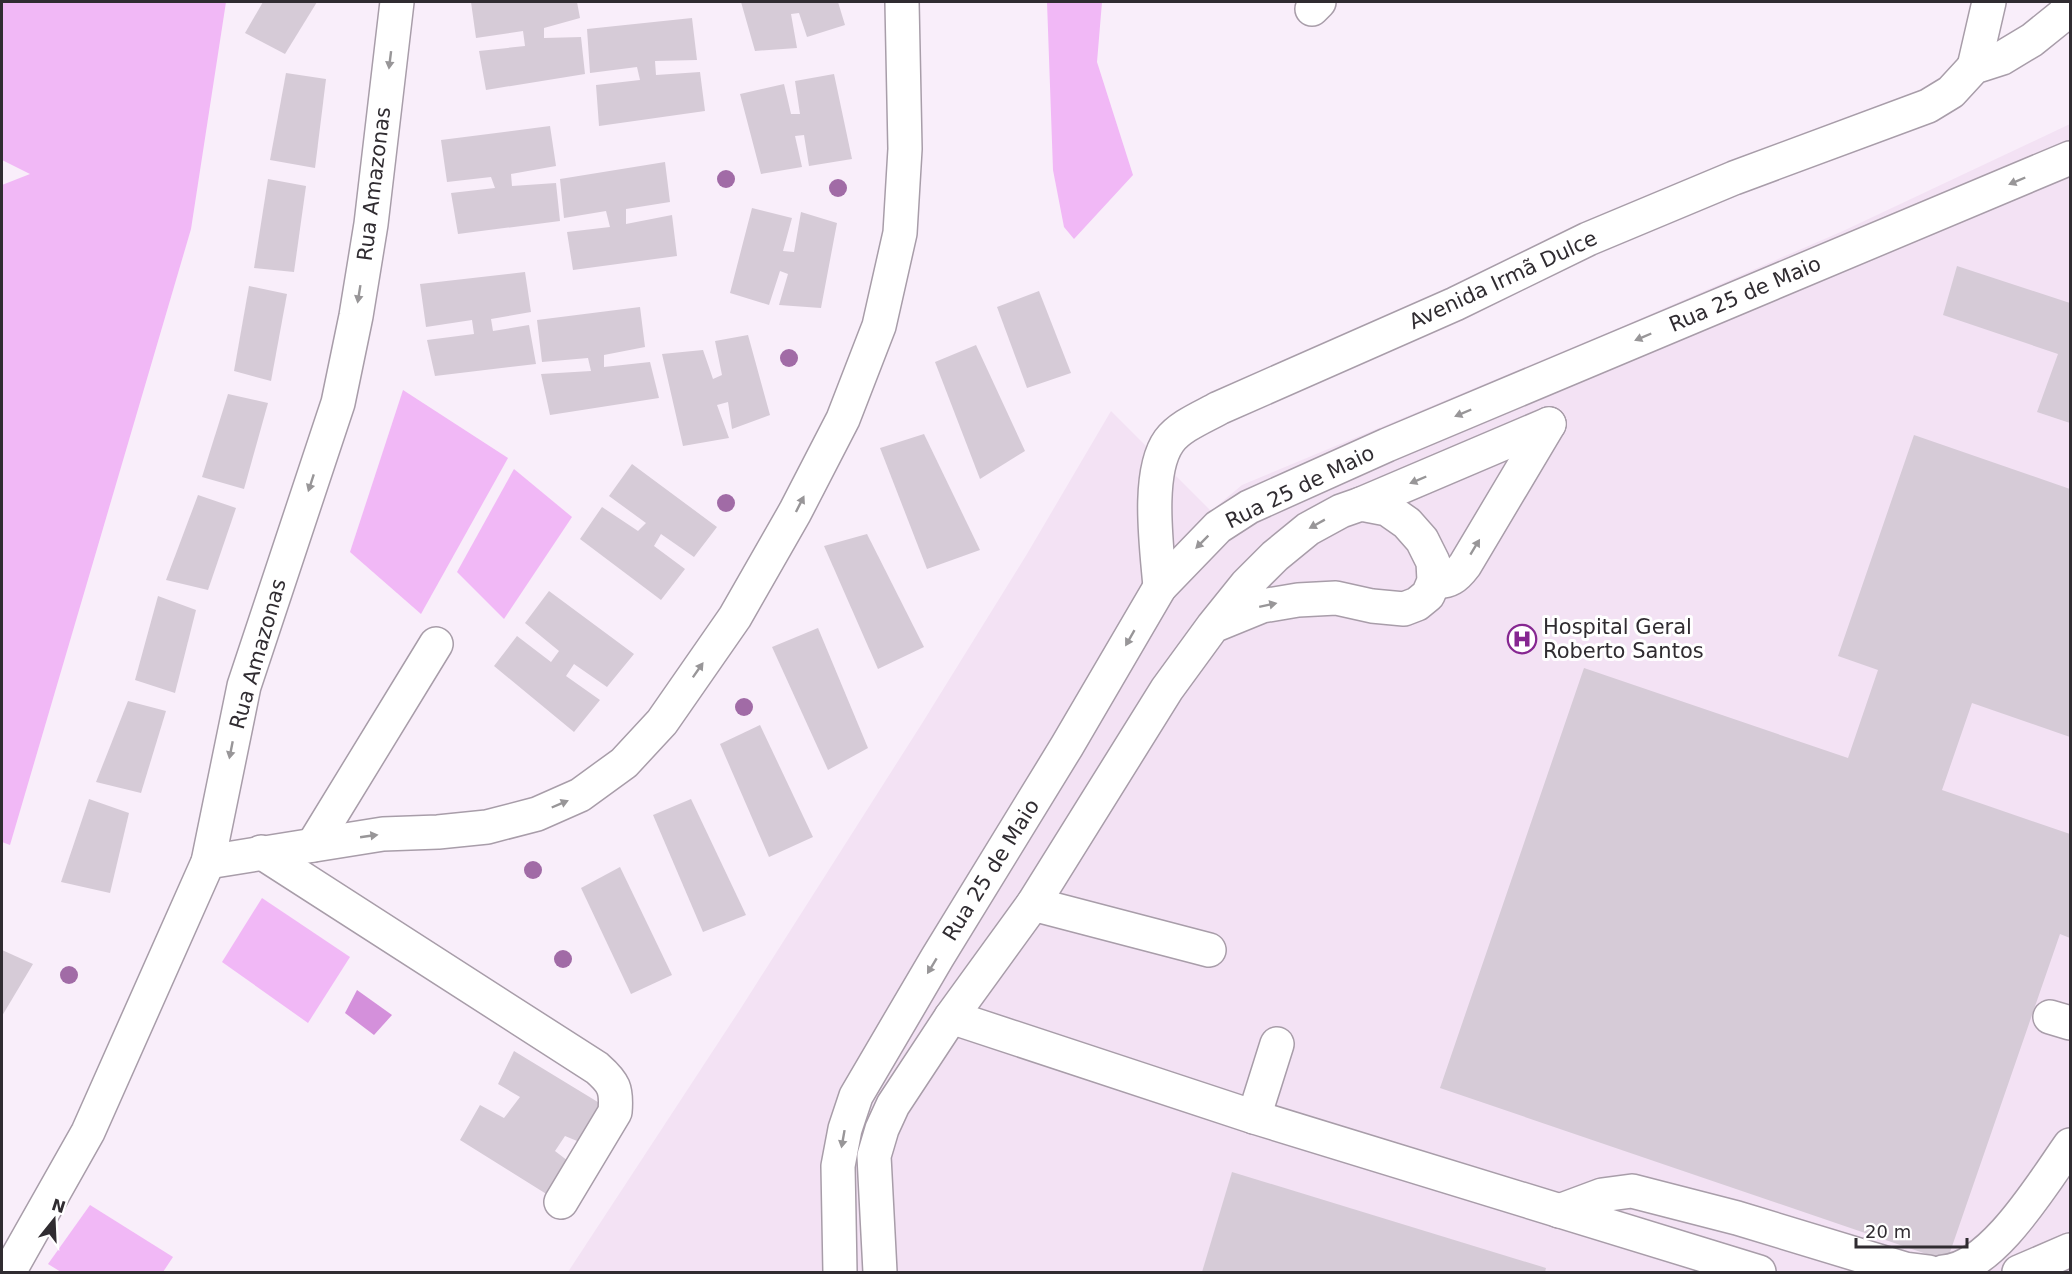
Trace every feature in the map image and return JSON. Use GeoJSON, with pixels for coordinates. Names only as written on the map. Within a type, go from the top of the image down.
{"type":"FeatureCollection","features":[{"type":"Feature","properties":{"kind":"street","name":"Rua Amazonas"},"geometry":{"type":"LineString","coordinates":[[9,1272],[88,1132],[208,862],[244,686],[338,403],[371,224],[398,2]]}},
{"type":"Feature","properties":{"kind":"street"},"geometry":{"type":"LineString","coordinates":[[208,862],[382,834],[487,827],[537,814],[589,789],[624,763],[662,722],[735,617],[795,512],[843,419],[879,326],[901,222],[905,149],[902,2]]}},
{"type":"Feature","properties":{"kind":"street","name":"Avenida Irmã Dulce"},"geometry":{"type":"LineString","coordinates":[[1974,67],[1989,2]]}},
{"type":"Feature","properties":{"kind":"street","name":"Avenida Irmã Dulce"},"geometry":{"type":"LineString","coordinates":[[1160,587],[1155,528],[1159,460],[1170,440],[1191,423],[1219,408],[1455,304],[1588,239],[1734,178],[1928,106],[1951,92],[1974,67],[2002,58],[2032,40],[2063,15],[2070,5]]}},
{"type":"Feature","properties":{"kind":"street","name":"Rua 25 de Maio"},"geometry":{"type":"LineString","coordinates":[[840,1272],[838,1166],[844,1129],[855,1096],[1068,746],[1160,587],[1218,527],[1249,507],[1387,444],[2070,158]]}},
{"type":"Feature","properties":{"kind":"street"},"geometry":{"type":"LineString","coordinates":[[880,1272],[874,1156],[882,1129],[893,1105],[951,1017],[1033,904],[1167,689],[1213,626],[1246,585],[1275,556],[1308,530],[1341,511],[1549,424],[1465,565],[1451,580],[1434,581]]}},
{"type":"Feature","properties":{"kind":"street"},"geometry":{"type":"LineString","coordinates":[[1213,626],[1262,606],[1298,600],[1336,598],[1372,606],[1404,609],[1417,604],[1428,595],[1434,581],[1433,562],[1422,540],[1407,523],[1387,510],[1361,504]]}},
{"type":"Feature","properties":{"kind":"street"},"geometry":{"type":"LineString","coordinates":[[313,844],[436,644]]}},
{"type":"Feature","properties":{"kind":"street"},"geometry":{"type":"LineString","coordinates":[[261,852],[597,1068],[611,1080],[616,1095],[615,1112],[561,1202]]}},
{"type":"Feature","properties":{"kind":"street"},"geometry":{"type":"LineString","coordinates":[[1033,904],[1209,950]]}},
{"type":"Feature","properties":{"kind":"street"},"geometry":{"type":"LineString","coordinates":[[951,1017],[1254,1117],[1759,1272]]}},
{"type":"Feature","properties":{"kind":"street"},"geometry":{"type":"LineString","coordinates":[[1254,1117],[1277,1044]]}},
{"type":"Feature","properties":{"kind":"street"},"geometry":{"type":"LineString","coordinates":[[1943,1272],[1954,1272],[1980,1257],[2021,1214],[2070,1145]]}},
{"type":"Feature","properties":{"kind":"street"},"geometry":{"type":"LineString","coordinates":[[1558,1211],[1602,1195],[1632,1191],[1737,1218],[1894,1266],[1929,1272]]}},
{"type":"Feature","properties":{"kind":"street"},"geometry":{"type":"LineString","coordinates":[[2019,1272],[2070,1250]]}},
{"type":"Feature","properties":{"kind":"shaded area"},"geometry":{"type":"Polygon","coordinates":[[[2,2],[226,2],[191,229],[10,845],[2,842],[2,185],[30,174],[2,160],[2,2]]]}},
{"type":"Feature","properties":{"kind":"shaded area"},"geometry":{"type":"Polygon","coordinates":[[[1047,2],[1102,2],[1097,62],[1133,175],[1074,239],[1064,227],[1053,170],[1047,2]]]}},
{"type":"Feature","properties":{"kind":"shaded area","name":"Hospital Geral Roberto Santos"},"geometry":{"type":"Polygon","coordinates":[[[2070,124],[2070,1272],[568,1272],[741,1008],[921,725],[1027,554],[1111,411],[1211,511],[1242,485],[1607,333],[1843,231],[2070,124]]]}},
{"type":"Feature","properties":{"kind":"shaded area"},"geometry":{"type":"Polygon","coordinates":[[[403,390],[508,458],[421,614],[350,552],[403,390]]]}},
{"type":"Feature","properties":{"kind":"shaded area"},"geometry":{"type":"Polygon","coordinates":[[[514,469],[572,517],[504,619],[457,572],[514,469]]]}},
{"type":"Feature","properties":{"kind":"shaded area"},"geometry":{"type":"Polygon","coordinates":[[[262,898],[350,957],[308,1023],[222,962],[262,898]]]}},
{"type":"Feature","properties":{"kind":"shaded area"},"geometry":{"type":"Polygon","coordinates":[[[357,990],[392,1015],[374,1035],[345,1013],[357,990]]]}},
{"type":"Feature","properties":{"kind":"shaded area"},"geometry":{"type":"Polygon","coordinates":[[[90,1205],[173,1257],[163,1272],[61,1272],[48,1264],[90,1205]]]}},
{"type":"Feature","properties":{"kind":"building"},"geometry":{"type":"Polygon","coordinates":[[[263,2],[317,2],[285,54],[245,33],[263,2]]]}},
{"type":"Feature","properties":{"kind":"building"},"geometry":{"type":"Polygon","coordinates":[[[471,2],[577,2],[580,18],[544,28],[544,38],[581,37],[585,74],[486,90],[479,51],[525,46],[523,31],[476,38],[471,2]]]}},
{"type":"Feature","properties":{"kind":"building"},"geometry":{"type":"Polygon","coordinates":[[[741,2],[838,2],[845,25],[807,37],[799,13],[791,14],[797,48],[755,51],[741,2]]]}},
{"type":"Feature","properties":{"kind":"building"},"geometry":{"type":"Polygon","coordinates":[[[692,18],[697,60],[655,61],[656,75],[700,72],[705,111],[599,126],[596,85],[640,80],[637,67],[590,73],[587,29],[692,18]]]}},
{"type":"Feature","properties":{"kind":"building"},"geometry":{"type":"Polygon","coordinates":[[[286,73],[326,79],[315,168],[270,160],[286,73]]]}},
{"type":"Feature","properties":{"kind":"building"},"geometry":{"type":"Polygon","coordinates":[[[834,74],[852,159],[809,166],[804,135],[795,136],[802,167],[761,174],[740,94],[784,84],[791,114],[800,114],[795,81],[834,74]]]}},
{"type":"Feature","properties":{"kind":"building"},"geometry":{"type":"Polygon","coordinates":[[[550,126],[556,166],[511,174],[512,186],[556,183],[560,221],[458,234],[451,193],[495,188],[491,177],[447,182],[441,140],[550,126]]]}},
{"type":"Feature","properties":{"kind":"building"},"geometry":{"type":"Polygon","coordinates":[[[665,162],[670,202],[626,209],[626,224],[672,215],[677,256],[573,270],[567,232],[610,227],[606,211],[564,218],[560,179],[665,162]]]}},
{"type":"Feature","properties":{"kind":"building"},"geometry":{"type":"Polygon","coordinates":[[[268,179],[306,186],[294,272],[254,268],[268,179]]]}},
{"type":"Feature","properties":{"kind":"building"},"geometry":{"type":"Polygon","coordinates":[[[752,208],[792,218],[783,251],[794,252],[801,212],[837,223],[821,308],[779,305],[788,274],[780,271],[769,305],[730,293],[752,208]]]}},
{"type":"Feature","properties":{"kind":"building"},"geometry":{"type":"Polygon","coordinates":[[[1957,266],[2070,303],[2070,423],[2037,412],[2058,354],[1943,315],[1957,266]]]}},
{"type":"Feature","properties":{"kind":"building"},"geometry":{"type":"Polygon","coordinates":[[[525,272],[531,312],[491,319],[493,331],[529,325],[536,364],[435,376],[427,340],[474,334],[472,320],[426,327],[420,284],[525,272]]]}},
{"type":"Feature","properties":{"kind":"building"},"geometry":{"type":"Polygon","coordinates":[[[249,286],[287,294],[271,381],[234,371],[249,286]]]}},
{"type":"Feature","properties":{"kind":"building"},"geometry":{"type":"Polygon","coordinates":[[[1039,291],[1071,373],[1027,388],[997,307],[1039,291]]]}},
{"type":"Feature","properties":{"kind":"building"},"geometry":{"type":"Polygon","coordinates":[[[640,307],[645,347],[604,355],[604,367],[650,362],[659,398],[550,415],[541,374],[591,371],[588,358],[542,362],[537,320],[640,307]]]}},
{"type":"Feature","properties":{"kind":"building"},"geometry":{"type":"Polygon","coordinates":[[[748,335],[770,415],[732,429],[728,402],[717,405],[729,438],[683,446],[662,354],[703,350],[713,379],[722,375],[715,341],[748,335]]]}},
{"type":"Feature","properties":{"kind":"building"},"geometry":{"type":"Polygon","coordinates":[[[976,345],[1025,451],[980,479],[935,362],[976,345]]]}},
{"type":"Feature","properties":{"kind":"building"},"geometry":{"type":"Polygon","coordinates":[[[228,394],[268,403],[244,489],[202,477],[228,394]]]}},
{"type":"Feature","properties":{"kind":"building"},"geometry":{"type":"Polygon","coordinates":[[[924,434],[980,550],[927,569],[880,448],[924,434]]]}},
{"type":"Feature","properties":{"kind":"building"},"geometry":{"type":"Polygon","coordinates":[[[1914,435],[2070,489],[2070,737],[1972,703],[1942,790],[2070,834],[2070,938],[2060,934],[1947,1261],[1440,1088],[1584,668],[1848,758],[1878,670],[1838,656],[1914,435]]]}},
{"type":"Feature","properties":{"kind":"building"},"geometry":{"type":"Polygon","coordinates":[[[632,464],[717,527],[694,557],[661,534],[654,546],[685,569],[661,600],[580,539],[602,507],[638,531],[646,523],[609,496],[632,464]]]}},
{"type":"Feature","properties":{"kind":"building"},"geometry":{"type":"Polygon","coordinates":[[[198,495],[236,508],[208,590],[166,580],[198,495]]]}},
{"type":"Feature","properties":{"kind":"building"},"geometry":{"type":"Polygon","coordinates":[[[867,534],[924,647],[878,669],[824,546],[867,534]]]}},
{"type":"Feature","properties":{"kind":"building"},"geometry":{"type":"Polygon","coordinates":[[[549,591],[634,654],[607,687],[574,664],[566,676],[600,700],[574,732],[494,666],[517,636],[551,662],[559,651],[525,623],[549,591]]]}},
{"type":"Feature","properties":{"kind":"building"},"geometry":{"type":"Polygon","coordinates":[[[158,596],[196,610],[175,693],[135,680],[158,596]]]}},
{"type":"Feature","properties":{"kind":"building"},"geometry":{"type":"Polygon","coordinates":[[[818,628],[868,748],[828,770],[772,647],[818,628]]]}},
{"type":"Feature","properties":{"kind":"building"},"geometry":{"type":"Polygon","coordinates":[[[128,701],[166,711],[141,793],[96,782],[128,701]]]}},
{"type":"Feature","properties":{"kind":"building"},"geometry":{"type":"Polygon","coordinates":[[[760,725],[813,837],[769,857],[720,744],[760,725]]]}},
{"type":"Feature","properties":{"kind":"building"},"geometry":{"type":"Polygon","coordinates":[[[89,799],[129,813],[110,893],[61,882],[89,799]]]}},
{"type":"Feature","properties":{"kind":"building"},"geometry":{"type":"Polygon","coordinates":[[[691,799],[746,915],[703,932],[653,815],[691,799]]]}},
{"type":"Feature","properties":{"kind":"building"},"geometry":{"type":"Polygon","coordinates":[[[620,867],[672,975],[631,994],[581,888],[620,867]]]}},
{"type":"Feature","properties":{"kind":"building"},"geometry":{"type":"Polygon","coordinates":[[[2,950],[33,964],[2,1016],[2,950]]]}},
{"type":"Feature","properties":{"kind":"building"},"geometry":{"type":"Polygon","coordinates":[[[514,1051],[606,1107],[582,1143],[565,1136],[555,1151],[568,1161],[548,1195],[460,1140],[480,1105],[504,1118],[520,1097],[498,1084],[514,1051]]]}},
{"type":"Feature","properties":{"kind":"building"},"geometry":{"type":"Polygon","coordinates":[[[1232,1172],[1546,1268],[1545,1272],[1202,1272],[1232,1172]]]}},
{"type":"Feature","properties":{"kind":"place","name":"Hospital Geral Roberto Santos"},"geometry":{"type":"Point","coordinates":[1522,639]}}]}
